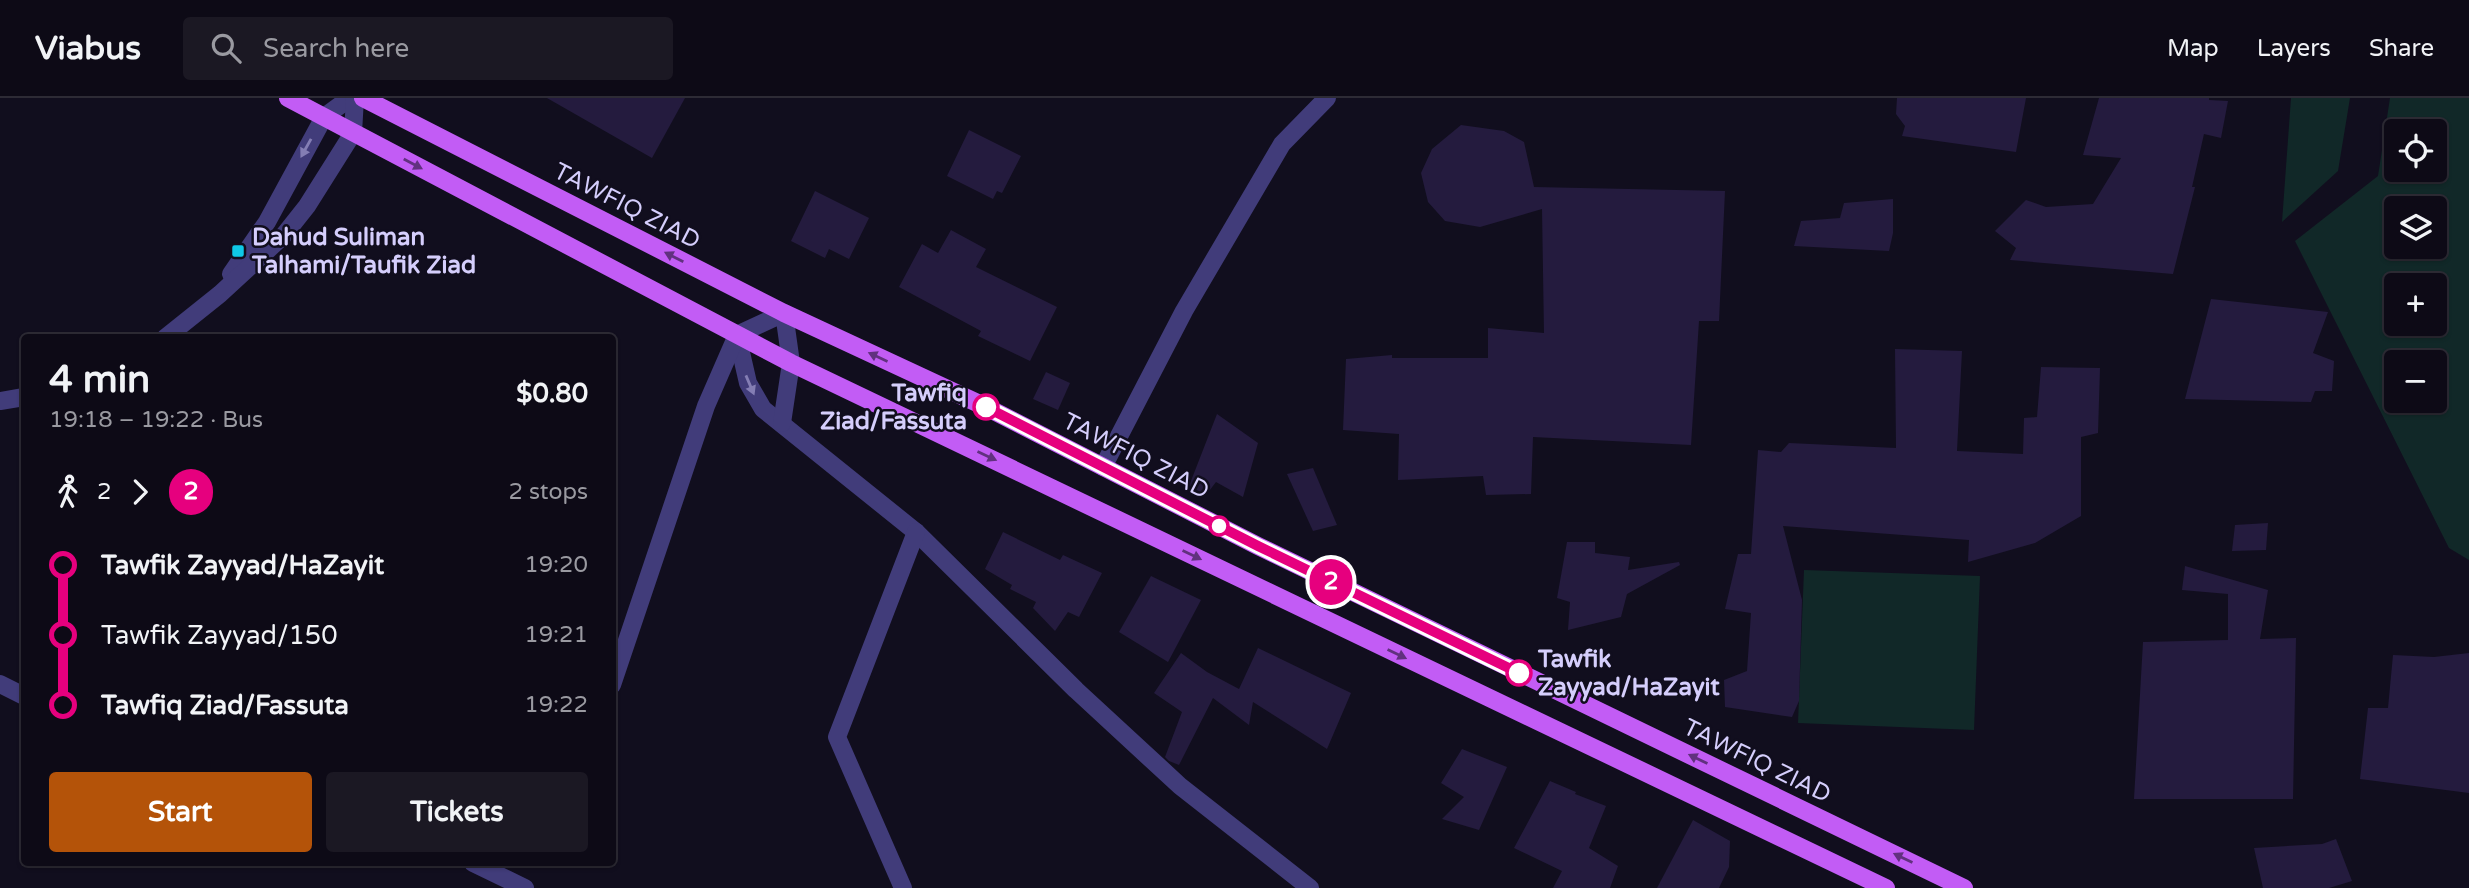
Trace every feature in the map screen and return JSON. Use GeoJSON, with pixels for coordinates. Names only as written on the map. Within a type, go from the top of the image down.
{"type":"FeatureCollection","features":[{"type":"Feature","properties":{"kind":"main road"},"geometry":{"type":"LineString","coordinates":[[288,98],[791,363],[1886,888]]}},
{"type":"Feature","properties":{"kind":"main road","name":"TAWFIQ ZIAD"},"geometry":{"type":"LineString","coordinates":[[363,98],[784,313],[986,407],[1279,557],[1964,888]]}},
{"type":"Feature","properties":{"kind":"street"},"geometry":{"type":"LineString","coordinates":[[205,307],[267,222],[324,117],[353,98]]}},
{"type":"Feature","properties":{"kind":"street"},"geometry":{"type":"LineString","coordinates":[[170,334],[205,307],[284,235],[307,206],[353,132],[353,98]]}},
{"type":"Feature","properties":{"kind":"street"},"geometry":{"type":"LineString","coordinates":[[1103,467],[1184,311],[1282,144],[1327,98]]}},
{"type":"Feature","properties":{"kind":"street"},"geometry":{"type":"LineString","coordinates":[[616,673],[706,406],[737,335],[784,313],[791,363],[782,423]]}},
{"type":"Feature","properties":{"kind":"street"},"geometry":{"type":"LineString","coordinates":[[737,335],[748,383],[763,409],[916,531],[1076,690],[1180,786],[1310,888]]}},
{"type":"Feature","properties":{"kind":"street"},"geometry":{"type":"LineString","coordinates":[[0,401],[21,398]]}},
{"type":"Feature","properties":{"kind":"street"},"geometry":{"type":"LineString","coordinates":[[903,888],[837,737],[916,531]]}},
{"type":"Feature","properties":{"kind":"street"},"geometry":{"type":"LineString","coordinates":[[0,684],[21,694]]}},
{"type":"Feature","properties":{"kind":"street"},"geometry":{"type":"LineString","coordinates":[[479,866],[526,888]]}},
{"type":"Feature","properties":{"kind":"green space"},"geometry":{"type":"Polygon","coordinates":[[[2291,98],[2350,98],[2338,171],[2282,222],[2291,98]]]}},
{"type":"Feature","properties":{"kind":"green space"},"geometry":{"type":"Polygon","coordinates":[[[2390,98],[2469,98],[2469,560],[2449,548],[2295,241],[2378,176],[2384,137],[2384,182],[2447,182],[2447,119],[2387,119],[2390,98]]]}},
{"type":"Feature","properties":{"kind":"green space"},"geometry":{"type":"Polygon","coordinates":[[[1804,570],[1980,576],[1974,730],[1798,723],[1804,570]]]}},
{"type":"Feature","properties":{"kind":"building"},"geometry":{"type":"Polygon","coordinates":[[[547,98],[685,98],[652,158],[547,98]]]}},
{"type":"Feature","properties":{"kind":"building"},"geometry":{"type":"Polygon","coordinates":[[[1897,98],[2026,98],[2016,152],[1902,136],[1905,126],[1896,114],[1897,98]]]}},
{"type":"Feature","properties":{"kind":"building"},"geometry":{"type":"Polygon","coordinates":[[[2099,98],[2209,98],[2228,101],[2221,138],[2204,134],[2192,187],[2195,187],[2173,274],[2010,260],[2016,248],[1995,231],[2026,200],[2046,207],[2093,204],[2121,158],[2083,155],[2099,98]]]}},
{"type":"Feature","properties":{"kind":"building"},"geometry":{"type":"Polygon","coordinates":[[[1461,125],[1504,131],[1524,142],[1534,187],[1725,191],[1719,321],[1699,321],[1691,445],[1533,437],[1531,494],[1486,495],[1483,476],[1398,480],[1399,434],[1343,430],[1346,359],[1392,355],[1392,358],[1488,358],[1488,328],[1544,333],[1542,209],[1480,227],[1445,221],[1428,202],[1421,173],[1432,149],[1461,125]]]}},
{"type":"Feature","properties":{"kind":"building"},"geometry":{"type":"Polygon","coordinates":[[[969,130],[1021,156],[1002,193],[997,191],[993,199],[947,176],[969,130]]]}},
{"type":"Feature","properties":{"kind":"building"},"geometry":{"type":"Polygon","coordinates":[[[815,191],[869,218],[849,259],[829,249],[825,258],[791,241],[815,191]]]}},
{"type":"Feature","properties":{"kind":"building"},"geometry":{"type":"Polygon","coordinates":[[[1893,199],[1893,233],[1889,251],[1794,246],[1801,221],[1840,218],[1844,203],[1893,199]]]}},
{"type":"Feature","properties":{"kind":"building"},"geometry":{"type":"Polygon","coordinates":[[[951,230],[986,249],[976,267],[1057,307],[1030,361],[978,336],[981,331],[899,287],[922,244],[938,253],[951,230]]]}},
{"type":"Feature","properties":{"kind":"building"},"geometry":{"type":"Polygon","coordinates":[[[2211,299],[2328,312],[2313,353],[2334,361],[2332,391],[2315,391],[2311,402],[2185,399],[2211,299]]]}},
{"type":"Feature","properties":{"kind":"building"},"geometry":{"type":"Polygon","coordinates":[[[1895,349],[1962,351],[1957,451],[2023,454],[2024,418],[2037,417],[2041,367],[2100,368],[2098,433],[2081,437],[2081,516],[2035,543],[1968,562],[1969,540],[1783,526],[1802,600],[1799,701],[1792,717],[1725,707],[1724,680],[1747,671],[1751,613],[1725,609],[1738,554],[1751,554],[1758,450],[1781,452],[1789,443],[1896,448],[1895,349]]]}},
{"type":"Feature","properties":{"kind":"building"},"geometry":{"type":"Polygon","coordinates":[[[1046,372],[1070,383],[1058,410],[1033,399],[1046,372]]]}},
{"type":"Feature","properties":{"kind":"building"},"geometry":{"type":"Polygon","coordinates":[[[1217,414],[1258,443],[1243,497],[1216,482],[1206,495],[1189,486],[1217,414]]]}},
{"type":"Feature","properties":{"kind":"building"},"geometry":{"type":"Polygon","coordinates":[[[1313,468],[1337,525],[1313,531],[1287,474],[1313,468]]]}},
{"type":"Feature","properties":{"kind":"building"},"geometry":{"type":"Polygon","coordinates":[[[2268,523],[2266,550],[2232,551],[2235,525],[2268,523]]]}},
{"type":"Feature","properties":{"kind":"building"},"geometry":{"type":"Polygon","coordinates":[[[1003,532],[1060,560],[1063,555],[1102,573],[1079,617],[1068,612],[1055,631],[1033,608],[1036,602],[1010,589],[1012,585],[985,569],[1003,532]]]}},
{"type":"Feature","properties":{"kind":"building"},"geometry":{"type":"Polygon","coordinates":[[[1567,542],[1595,542],[1595,553],[1630,557],[1628,570],[1679,562],[1680,565],[1627,594],[1621,617],[1568,630],[1570,602],[1557,598],[1567,542]]]}},
{"type":"Feature","properties":{"kind":"building"},"geometry":{"type":"Polygon","coordinates":[[[2185,566],[2268,590],[2260,639],[2296,638],[2293,799],[2134,799],[2143,642],[2228,640],[2228,594],[2182,590],[2185,566]]]}},
{"type":"Feature","properties":{"kind":"building"},"geometry":{"type":"Polygon","coordinates":[[[1151,576],[1201,600],[1168,662],[1119,632],[1151,576]]]}},
{"type":"Feature","properties":{"kind":"building"},"geometry":{"type":"Polygon","coordinates":[[[1258,648],[1351,693],[1327,749],[1253,702],[1249,725],[1213,698],[1179,765],[1169,761],[1165,757],[1182,712],[1154,693],[1181,653],[1207,672],[1239,689],[1258,648]]]}},
{"type":"Feature","properties":{"kind":"building"},"geometry":{"type":"Polygon","coordinates":[[[2469,653],[2469,793],[2360,779],[2368,708],[2388,708],[2393,655],[2434,657],[2469,653]]]}},
{"type":"Feature","properties":{"kind":"building"},"geometry":{"type":"Polygon","coordinates":[[[1462,749],[1507,767],[1479,830],[1442,819],[1464,797],[1441,783],[1462,749]]]}},
{"type":"Feature","properties":{"kind":"building"},"geometry":{"type":"Polygon","coordinates":[[[1550,781],[1606,806],[1589,848],[1618,866],[1610,888],[1553,888],[1562,871],[1514,848],[1550,781]]]}},
{"type":"Feature","properties":{"kind":"building"},"geometry":{"type":"Polygon","coordinates":[[[1693,820],[1730,841],[1729,867],[1719,888],[1657,888],[1693,820]]]}},
{"type":"Feature","properties":{"kind":"building"},"geometry":{"type":"Polygon","coordinates":[[[2336,839],[2352,881],[2329,888],[2263,888],[2254,848],[2322,844],[2336,839]]]}},
{"type":"Feature","properties":{"kind":"bus line","name":"2"},"geometry":{"type":"LineString","coordinates":[[986,407],[1258,546],[1519,673]]}},
{"type":"Feature","properties":{"kind":"place","name":"Dahud Suliman Talhami/Taufik Ziad"},"geometry":{"type":"Point","coordinates":[238,251]}},
{"type":"Feature","properties":{"kind":"place","name":"Tawfiq Ziad/Fassuta"},"geometry":{"type":"Point","coordinates":[986,407]}},
{"type":"Feature","properties":{"kind":"place","name":"Tawfik Zayyad/HaZayit"},"geometry":{"type":"Point","coordinates":[1519,673]}}]}
